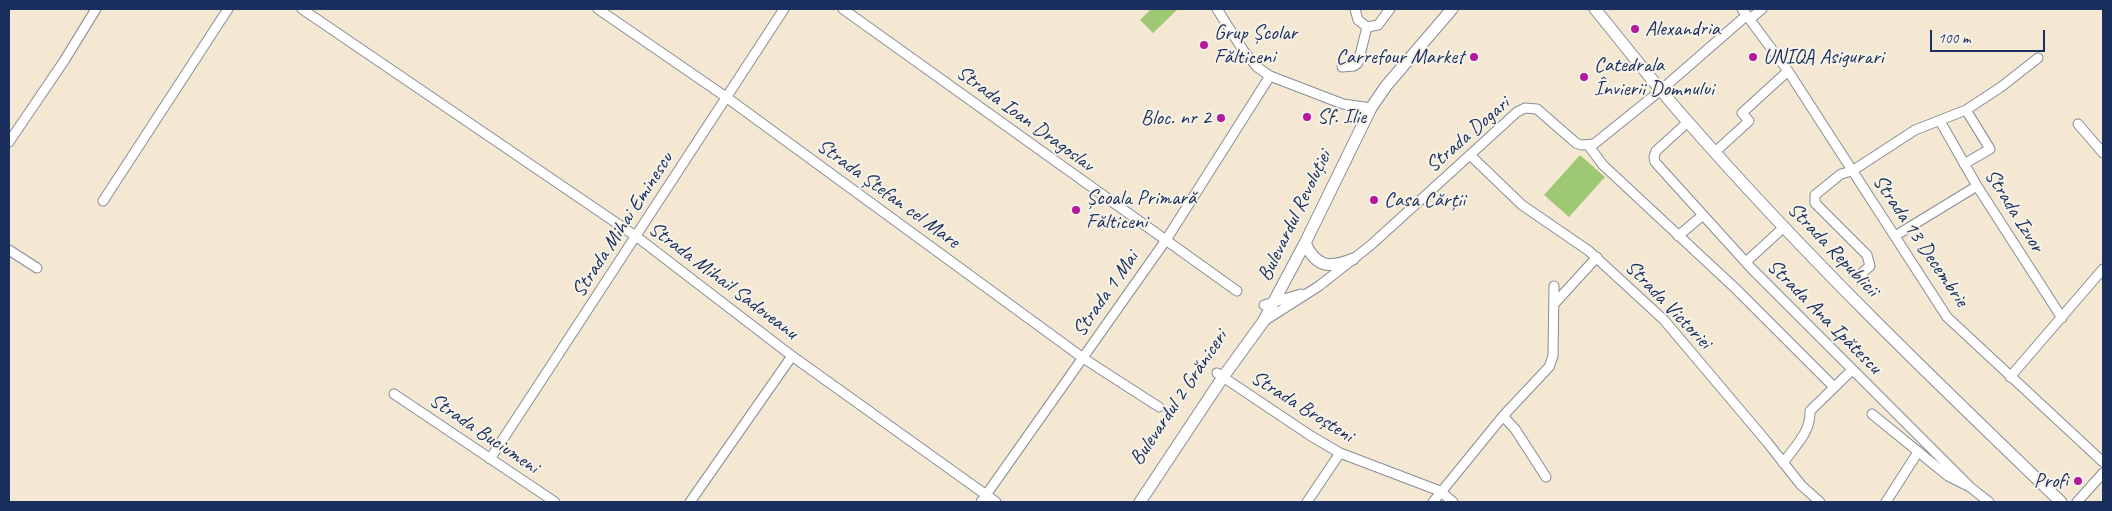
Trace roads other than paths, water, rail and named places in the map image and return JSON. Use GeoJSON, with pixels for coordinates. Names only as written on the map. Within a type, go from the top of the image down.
{"type":"FeatureCollection","features":[{"type":"Feature","properties":{"kind":"main road","name":"Bulevardul Revoluției"},"geometry":{"type":"LineString","coordinates":[[1269,303],[1380,81],[1442,9]]}},
{"type":"Feature","properties":{"kind":"main road","name":"Bulevardul Revoluției"},"geometry":{"type":"LineString","coordinates":[[1260,319],[1305,243],[1366,107],[1452,9]]}},
{"type":"Feature","properties":{"kind":"main road","name":"Strada Republicii"},"geometry":{"type":"LineString","coordinates":[[1595,9],[1688,122],[1784,227],[1921,368],[2061,502]]}},
{"type":"Feature","properties":{"kind":"main road"},"geometry":{"type":"LineString","coordinates":[[1305,243],[1310,253],[1321,263],[1334,265],[1353,259]]}},
{"type":"Feature","properties":{"kind":"main road","name":"Bulevardul 2 Grăniceri"},"geometry":{"type":"LineString","coordinates":[[1131,502],[1260,319]]}},
{"type":"Feature","properties":{"kind":"main road","name":"Bulevardul 2 Grăniceri"},"geometry":{"type":"LineString","coordinates":[[1140,502],[1220,375]]}},
{"type":"Feature","properties":{"kind":"street"},"geometry":{"type":"LineString","coordinates":[[9,142],[64,61],[96,9]]}},
{"type":"Feature","properties":{"kind":"street"},"geometry":{"type":"LineString","coordinates":[[103,201],[228,9]]}},
{"type":"Feature","properties":{"kind":"street","name":"Strada Mihail Sadoveanu"},"geometry":{"type":"LineString","coordinates":[[302,9],[637,237],[792,356],[984,499],[996,502]]}},
{"type":"Feature","properties":{"kind":"street","name":"Strada Ștefan cel Mare"},"geometry":{"type":"LineString","coordinates":[[598,9],[726,97],[1083,358],[1159,407]]}},
{"type":"Feature","properties":{"kind":"street","name":"Strada Mihai Eminescu"},"geometry":{"type":"LineString","coordinates":[[490,460],[784,9]]}},
{"type":"Feature","properties":{"kind":"street","name":"Strada Ioan Dragoslav"},"geometry":{"type":"LineString","coordinates":[[843,9],[1237,291]]}},
{"type":"Feature","properties":{"kind":"street"},"geometry":{"type":"LineString","coordinates":[[1217,9],[1243,50],[1257,67],[1270,76],[1343,104],[1366,107]]}},
{"type":"Feature","properties":{"kind":"street"},"geometry":{"type":"LineString","coordinates":[[1355,9],[1358,20],[1368,27],[1378,25],[1390,9]]}},
{"type":"Feature","properties":{"kind":"street"},"geometry":{"type":"LineString","coordinates":[[1762,9],[1746,14],[1607,136],[1594,144],[1588,145],[1598,160],[1736,289],[1834,387]]}},
{"type":"Feature","properties":{"kind":"street","name":"Strada 13 Decembrie"},"geometry":{"type":"LineString","coordinates":[[1746,14],[1788,71],[1947,317],[2103,462]]}},
{"type":"Feature","properties":{"kind":"street"},"geometry":{"type":"LineString","coordinates":[[1342,67],[1354,66],[1358,63],[1368,27]]}},
{"type":"Feature","properties":{"kind":"street"},"geometry":{"type":"LineString","coordinates":[[1862,274],[1870,266],[1868,255],[1815,204],[1815,195],[1841,174],[1852,171],[1915,130],[1966,110],[2001,87],[2038,58]]}},
{"type":"Feature","properties":{"kind":"street"},"geometry":{"type":"LineString","coordinates":[[1715,152],[1749,121],[1742,113],[1788,71]]}},
{"type":"Feature","properties":{"kind":"street","name":"Strada 1 Mai"},"geometry":{"type":"LineString","coordinates":[[984,499],[1166,240],[1270,76]]}},
{"type":"Feature","properties":{"kind":"street","name":"Strada Dogari"},"geometry":{"type":"LineString","coordinates":[[1260,319],[1308,292],[1353,259],[1470,154],[1525,108],[1536,109],[1576,143],[1588,145]]}},
{"type":"Feature","properties":{"kind":"street"},"geometry":{"type":"LineString","coordinates":[[1964,164],[1990,149],[1966,110]]}},
{"type":"Feature","properties":{"kind":"street","name":"Strada Izvor"},"geometry":{"type":"LineString","coordinates":[[1940,121],[1977,186],[2062,318]]}},
{"type":"Feature","properties":{"kind":"street","name":"Strada Ana Ipătescu"},"geometry":{"type":"LineString","coordinates":[[1688,122],[1656,151],[1654,157],[1659,166],[1746,262],[1852,370],[1890,405],[1970,487],[1989,502]]}},
{"type":"Feature","properties":{"kind":"street"},"geometry":{"type":"LineString","coordinates":[[2078,124],[2103,153]]}},
{"type":"Feature","properties":{"kind":"street","name":"Strada Victoriei"},"geometry":{"type":"LineString","coordinates":[[1470,154],[1522,205],[1597,258],[1664,320],[1801,485],[1820,502]]}},
{"type":"Feature","properties":{"kind":"street"},"geometry":{"type":"LineString","coordinates":[[1895,236],[1977,186]]}},
{"type":"Feature","properties":{"kind":"street"},"geometry":{"type":"LineString","coordinates":[[1678,236],[1703,215]]}},
{"type":"Feature","properties":{"kind":"street"},"geometry":{"type":"LineString","coordinates":[[1746,262],[1784,227]]}},
{"type":"Feature","properties":{"kind":"street"},"geometry":{"type":"LineString","coordinates":[[9,250],[37,268]]}},
{"type":"Feature","properties":{"kind":"street"},"geometry":{"type":"LineString","coordinates":[[1555,303],[1597,258]]}},
{"type":"Feature","properties":{"kind":"street"},"geometry":{"type":"LineString","coordinates":[[2010,377],[2103,269]]}},
{"type":"Feature","properties":{"kind":"street"},"geometry":{"type":"LineString","coordinates":[[1437,496],[1503,416],[1549,367],[1553,356],[1554,286]]}},
{"type":"Feature","properties":{"kind":"street","name":"Strada Dogari"},"geometry":{"type":"LineString","coordinates":[[1269,303],[1308,292]]}},
{"type":"Feature","properties":{"kind":"street"},"geometry":{"type":"LineString","coordinates":[[690,502],[792,356]]}},
{"type":"Feature","properties":{"kind":"street"},"geometry":{"type":"LineString","coordinates":[[1783,463],[1808,430],[1810,411],[1852,370]]}},
{"type":"Feature","properties":{"kind":"street","name":"Strada Broșteni"},"geometry":{"type":"LineString","coordinates":[[1220,375],[1311,436],[1340,453],[1453,502]]}},
{"type":"Feature","properties":{"kind":"street","name":"Strada Buciumeni"},"geometry":{"type":"LineString","coordinates":[[394,394],[555,502]]}},
{"type":"Feature","properties":{"kind":"street","name":"Strada Ana Ipătescu"},"geometry":{"type":"LineString","coordinates":[[1872,414],[1948,476],[1970,487]]}},
{"type":"Feature","properties":{"kind":"street"},"geometry":{"type":"LineString","coordinates":[[1503,416],[1515,429],[1546,477]]}},
{"type":"Feature","properties":{"kind":"street"},"geometry":{"type":"LineString","coordinates":[[1886,502],[1918,452]]}},
{"type":"Feature","properties":{"kind":"street"},"geometry":{"type":"LineString","coordinates":[[1307,502],[1340,453]]}},
{"type":"Feature","properties":{"kind":"street"},"geometry":{"type":"LineString","coordinates":[[2077,502],[2103,473]]}},
{"type":"Feature","properties":{"kind":"place","name":"Alexandria"},"geometry":{"type":"Point","coordinates":[1635,29]}},
{"type":"Feature","properties":{"kind":"place","name":"Grup Școlar Fălticeni"},"geometry":{"type":"Point","coordinates":[1204,45]}},
{"type":"Feature","properties":{"kind":"place","name":"Carrefour Market"},"geometry":{"type":"Point","coordinates":[1474,57]}},
{"type":"Feature","properties":{"kind":"place","name":"UNIQA Asigurari"},"geometry":{"type":"Point","coordinates":[1753,57]}},
{"type":"Feature","properties":{"kind":"place","name":"Catedrala Învierii Domnului"},"geometry":{"type":"Point","coordinates":[1584,77]}},
{"type":"Feature","properties":{"kind":"place","name":"Sf. Ilie"},"geometry":{"type":"Point","coordinates":[1307,117]}},
{"type":"Feature","properties":{"kind":"place","name":"Bloc. nr 2"},"geometry":{"type":"Point","coordinates":[1221,118]}},
{"type":"Feature","properties":{"kind":"place","name":"Casa Cărții"},"geometry":{"type":"Point","coordinates":[1374,200]}},
{"type":"Feature","properties":{"kind":"place","name":"Școala Primară Fălticeni"},"geometry":{"type":"Point","coordinates":[1076,210]}},
{"type":"Feature","properties":{"kind":"place","name":"Profi"},"geometry":{"type":"Point","coordinates":[2078,481]}}]}
